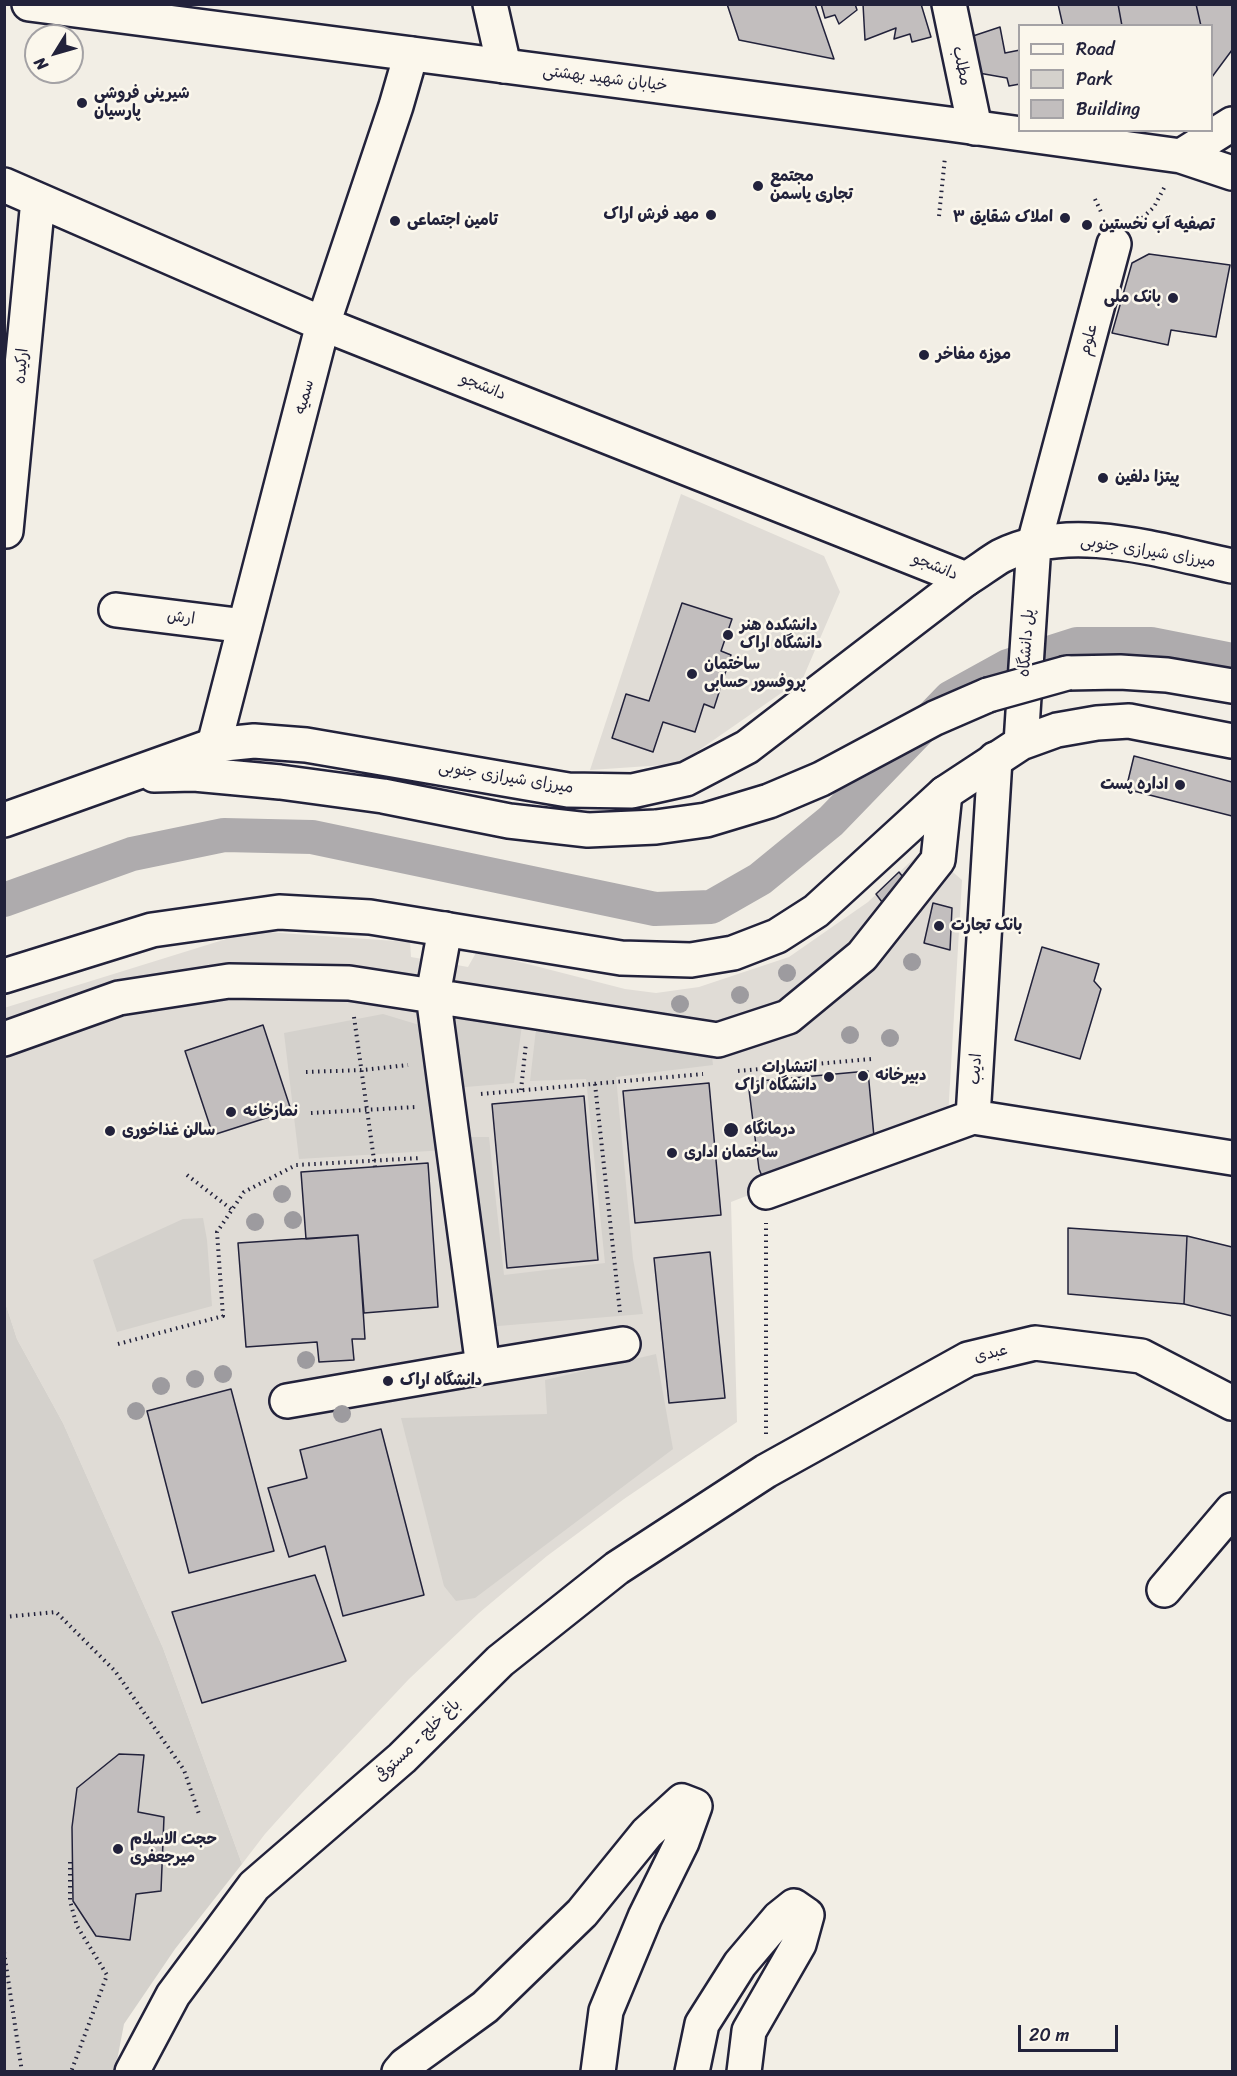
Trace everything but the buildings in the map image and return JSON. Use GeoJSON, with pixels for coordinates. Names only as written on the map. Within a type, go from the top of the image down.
{"type":"FeatureCollection","features":[{"type":"Feature","properties":{"kind":"main road","name":"خیابان شهید بهشتی"},"geometry":{"type":"LineString","coordinates":[[28,4],[1181,156],[1233,173]]}},
{"type":"Feature","properties":{"kind":"main road"},"geometry":{"type":"LineString","coordinates":[[490,4],[504,66]]}},
{"type":"Feature","properties":{"kind":"main road","name":"مطلب"},"geometry":{"type":"LineString","coordinates":[[949,4],[962,126]]}},
{"type":"Feature","properties":{"kind":"main road","name":"سمیه"},"geometry":{"type":"LineString","coordinates":[[214,745],[324,324],[411,54]]}},
{"type":"Feature","properties":{"kind":"main road"},"geometry":{"type":"LineString","coordinates":[[1181,156],[1233,124]]}},
{"type":"Feature","properties":{"kind":"main road","name":"دانشجو"},"geometry":{"type":"LineString","coordinates":[[4,185],[324,324],[966,579]]}},
{"type":"Feature","properties":{"kind":"main road","name":"ارکیده"},"geometry":{"type":"LineString","coordinates":[[4,531],[6,531],[38,200]]}},
{"type":"Feature","properties":{"kind":"main road","name":"علوم"},"geometry":{"type":"LineString","coordinates":[[1034,544],[1114,244]]}},
{"type":"Feature","properties":{"kind":"main road","name":"میرزای شیرازی جنوبی"},"geometry":{"type":"LineString","coordinates":[[4,820],[214,745],[254,741],[306,745],[568,790],[632,791],[686,779],[747,747],[966,579],[1001,556],[1034,544],[1070,539],[1115,543],[1233,566]]}},
{"type":"Feature","properties":{"kind":"main road","name":"پل دانشگاه"},"geometry":{"type":"LineString","coordinates":[[1008,751],[1034,544]]}},
{"type":"Feature","properties":{"kind":"main road","name":"ارش"},"geometry":{"type":"LineString","coordinates":[[116,610],[245,626]]}},
{"type":"Feature","properties":{"kind":"main road"},"geometry":{"type":"LineString","coordinates":[[128,776],[194,774],[280,782],[383,796],[509,821],[588,830],[656,827],[706,820],[769,801],[821,779],[935,718],[988,695],[1026,683],[1067,673],[1120,672],[1167,675],[1233,686]]}},
{"type":"Feature","properties":{"kind":"main road"},"geometry":{"type":"LineString","coordinates":[[4,976],[152,930],[279,912],[370,917],[621,958],[691,960],[733,953],[777,936],[816,911],[945,793],[1008,751],[1057,730],[1097,723],[1129,721],[1233,741]]}},
{"type":"Feature","properties":{"kind":"main road","name":"ادیب"},"geometry":{"type":"LineString","coordinates":[[973,1117],[1008,751]]}},
{"type":"Feature","properties":{"kind":"main road"},"geometry":{"type":"LineString","coordinates":[[4,1039],[119,998],[228,981],[349,983],[718,1040],[788,1017],[862,956],[938,860],[945,793]]}},
{"type":"Feature","properties":{"kind":"main road"},"geometry":{"type":"LineString","coordinates":[[445,929],[433,995],[433,1102],[455,1156],[483,1367]]}},
{"type":"Feature","properties":{"kind":"main road"},"geometry":{"type":"LineString","coordinates":[[766,1192],[973,1117],[1233,1158]]}},
{"type":"Feature","properties":{"kind":"main road","name":"عبدی"},"geometry":{"type":"LineString","coordinates":[[766,1471],[968,1359],[1035,1342],[1141,1356],[1233,1403]]}},
{"type":"Feature","properties":{"kind":"main road"},"geometry":{"type":"LineString","coordinates":[[287,1401],[623,1344]]}},
{"type":"Feature","properties":{"kind":"main road","name":"باغ خلج - مستوفی"},"geometry":{"type":"LineString","coordinates":[[132,2072],[173,1995],[254,1886],[402,1758],[500,1661],[617,1568],[766,1471]]}},
{"type":"Feature","properties":{"kind":"main road"},"geometry":{"type":"LineString","coordinates":[[1164,1590],[1233,1510]]}},
{"type":"Feature","properties":{"kind":"main road"},"geometry":{"type":"LineString","coordinates":[[399,2072],[485,2007],[582,1913],[646,1833],[682,1801],[695,1806],[682,1842],[645,1917],[606,2011],[598,2072]]}},
{"type":"Feature","properties":{"kind":"main road"},"geometry":{"type":"LineString","coordinates":[[692,2072],[702,2024],[740,1964],[779,1918],[794,1906],[807,1915],[799,1944],[749,2031],[744,2072]]}},
{"type":"Feature","properties":{"kind":"path"},"geometry":{"type":"LineString","coordinates":[[939,216],[962,126]]}},
{"type":"Feature","properties":{"kind":"path"},"geometry":{"type":"LineString","coordinates":[[1114,244],[1154,207],[1181,156]]}},
{"type":"Feature","properties":{"kind":"path"},"geometry":{"type":"LineString","coordinates":[[521,1090],[529,1011]]}},
{"type":"Feature","properties":{"kind":"path"},"geometry":{"type":"LineString","coordinates":[[354,1019],[375,1167]]}},
{"type":"Feature","properties":{"kind":"path"},"geometry":{"type":"LineString","coordinates":[[734,1071],[871,1059]]}},
{"type":"Feature","properties":{"kind":"path"},"geometry":{"type":"LineString","coordinates":[[306,1072],[363,1070],[418,1064]]}},
{"type":"Feature","properties":{"kind":"path"},"geometry":{"type":"LineString","coordinates":[[311,1113],[367,1110],[521,1090],[711,1073]]}},
{"type":"Feature","properties":{"kind":"path"},"geometry":{"type":"LineString","coordinates":[[595,1084],[623,1344]]}},
{"type":"Feature","properties":{"kind":"path"},"geometry":{"type":"LineString","coordinates":[[118,1344],[224,1316],[217,1232],[244,1192],[296,1165],[455,1156]]}},
{"type":"Feature","properties":{"kind":"path"},"geometry":{"type":"LineString","coordinates":[[187,1176],[231,1209]]}},
{"type":"Feature","properties":{"kind":"path"},"geometry":{"type":"LineString","coordinates":[[766,1192],[766,1423]]}},
{"type":"Feature","properties":{"kind":"path"},"geometry":{"type":"LineString","coordinates":[[4,1617],[56,1612],[116,1671],[184,1770],[200,1817]]}},
{"type":"Feature","properties":{"kind":"path"},"geometry":{"type":"LineString","coordinates":[[70,1862],[70,1901],[77,1926],[107,1976],[71,2072]]}},
{"type":"Feature","properties":{"kind":"path"},"geometry":{"type":"LineString","coordinates":[[4,1952],[22,2072]]}},
{"type":"Feature","properties":{"kind":"shaded area","name":"دانشکده هنر دانشگاه اراک"},"geometry":{"type":"Polygon","coordinates":[[[681,494],[824,556],[840,592],[803,678],[679,764],[590,770],[681,494]]]}},
{"type":"Feature","properties":{"kind":"shaded area","name":"دانشگاه اراک"},"geometry":{"type":"Polygon","coordinates":[[[925,848],[962,880],[948,1117],[731,1202],[737,1422],[624,1499],[547,1556],[479,1613],[409,1679],[300,1795],[242,1864],[163,1648],[63,1423],[17,1339],[5,1302],[4,1008],[252,931],[410,942],[411,957],[468,967],[477,951],[625,989],[656,993],[699,987],[789,957],[868,902],[925,848]]]}},
{"type":"Feature","properties":{"kind":"green space"},"geometry":{"type":"Polygon","coordinates":[[[446,1008],[523,1018],[514,1083],[454,1088],[446,1008]]]}},
{"type":"Feature","properties":{"kind":"green space"},"geometry":{"type":"Polygon","coordinates":[[[383,1014],[426,1027],[446,1150],[299,1159],[284,1033],[383,1014]]]}},
{"type":"Feature","properties":{"kind":"green space"},"geometry":{"type":"Polygon","coordinates":[[[537,1021],[711,1048],[713,1065],[616,1077],[633,1259],[643,1314],[486,1327],[460,1137],[489,1137],[504,1275],[605,1263],[586,1079],[530,1081],[537,1021]]]}},
{"type":"Feature","properties":{"kind":"green space"},"geometry":{"type":"Polygon","coordinates":[[[203,1218],[212,1306],[117,1332],[93,1260],[183,1219],[203,1218]]]}},
{"type":"Feature","properties":{"kind":"green space"},"geometry":{"type":"Polygon","coordinates":[[[5,1302],[17,1339],[63,1423],[163,1648],[242,1864],[175,1949],[124,2024],[115,2071],[5,2071],[5,1302]]]}},
{"type":"Feature","properties":{"kind":"green space"},"geometry":{"type":"Polygon","coordinates":[[[656,1354],[673,1449],[475,1598],[456,1601],[444,1586],[401,1418],[547,1414],[545,1380],[656,1354]]]}},
{"type":"Feature","properties":{"kind":"waterway"},"geometry":{"type":"LineString","coordinates":[[4,900],[132,854],[224,835],[312,837],[655,909],[711,907],[760,879],[831,821],[950,698],[1008,666],[1077,644],[1151,644],[1232,660]]}},
{"type":"Feature","properties":{"kind":"place","name":"شیرینی فروشی پارسیان"},"geometry":{"type":"Point","coordinates":[82,103]}},
{"type":"Feature","properties":{"kind":"place","name":"مجتمع تجاری یاسمن"},"geometry":{"type":"Point","coordinates":[758,186]}},
{"type":"Feature","properties":{"kind":"place","name":"مهد فرش اراک"},"geometry":{"type":"Point","coordinates":[711,215]}},
{"type":"Feature","properties":{"kind":"place","name":"املاک شقایق ۳"},"geometry":{"type":"Point","coordinates":[1065,218]}},
{"type":"Feature","properties":{"kind":"place","name":"تامین اجتماعی"},"geometry":{"type":"Point","coordinates":[395,221]}},
{"type":"Feature","properties":{"kind":"place","name":"تصفیه آب نخستین"},"geometry":{"type":"Point","coordinates":[1087,225]}},
{"type":"Feature","properties":{"kind":"place","name":"بانک ملی"},"geometry":{"type":"Point","coordinates":[1173,298]}},
{"type":"Feature","properties":{"kind":"place","name":"موزه مفاخر"},"geometry":{"type":"Point","coordinates":[924,355]}},
{"type":"Feature","properties":{"kind":"place","name":"پیتزا دلفین"},"geometry":{"type":"Point","coordinates":[1103,478]}},
{"type":"Feature","properties":{"kind":"place","name":"دانشکده هنر دانشگاه اراک"},"geometry":{"type":"Point","coordinates":[728,635]}},
{"type":"Feature","properties":{"kind":"place","name":"ساختمان پروفسور حسابی"},"geometry":{"type":"Point","coordinates":[692,674]}},
{"type":"Feature","properties":{"kind":"place","name":"اداره پست"},"geometry":{"type":"Point","coordinates":[1180,785]}},
{"type":"Feature","properties":{"kind":"place","name":"بانک تجارت"},"geometry":{"type":"Point","coordinates":[939,926]}},
{"type":"Feature","properties":{"kind":"place","name":"دبیرخانه"},"geometry":{"type":"Point","coordinates":[863,1076]}},
{"type":"Feature","properties":{"kind":"place","name":"انتشارات دانشگاه اراک"},"geometry":{"type":"Point","coordinates":[829,1077]}},
{"type":"Feature","properties":{"kind":"place","name":"نمازخانه"},"geometry":{"type":"Point","coordinates":[231,1112]}},
{"type":"Feature","properties":{"kind":"place","name":"درمانگاه"},"geometry":{"type":"Point","coordinates":[731,1130]}},
{"type":"Feature","properties":{"kind":"place","name":"سالن غذاخوری"},"geometry":{"type":"Point","coordinates":[110,1131]}},
{"type":"Feature","properties":{"kind":"place","name":"ساختمان اداری"},"geometry":{"type":"Point","coordinates":[672,1153]}},
{"type":"Feature","properties":{"kind":"place","name":"دانشگاه اراک"},"geometry":{"type":"Point","coordinates":[388,1381]}},
{"type":"Feature","properties":{"kind":"place","name":"حجت الاسلام میرجعفری"},"geometry":{"type":"Point","coordinates":[118,1849]}}]}
